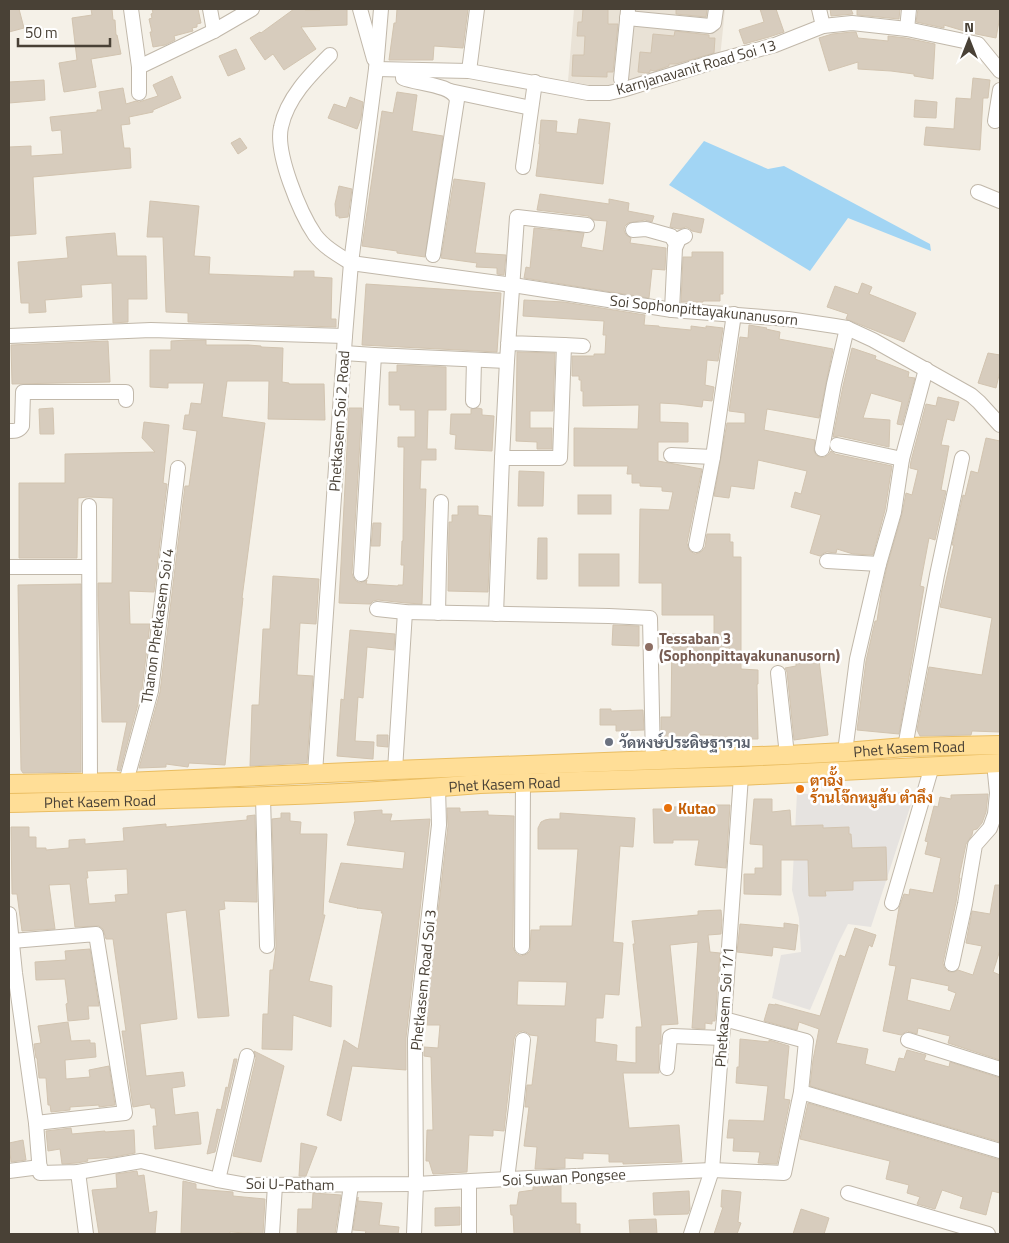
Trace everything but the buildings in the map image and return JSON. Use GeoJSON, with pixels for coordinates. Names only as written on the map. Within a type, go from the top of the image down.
{"type":"FeatureCollection","features":[{"type":"Feature","properties":{"kind":"main road","name":"Phet Kasem Road"},"geometry":{"type":"LineString","coordinates":[[9,784],[126,782],[395,770],[481,775],[522,783],[741,776],[845,752],[905,747],[1000,745]]}},
{"type":"Feature","properties":{"kind":"main road","name":"Phet Kasem Road"},"geometry":{"type":"LineString","coordinates":[[9,804],[263,797],[438,787],[481,775],[653,760],[932,766],[997,763]]}},
{"type":"Feature","properties":{"kind":"street"},"geometry":{"type":"LineString","coordinates":[[131,9],[139,67],[139,93]]}},
{"type":"Feature","properties":{"kind":"street"},"geometry":{"type":"LineString","coordinates":[[210,9],[214,31]]}},
{"type":"Feature","properties":{"kind":"street"},"geometry":{"type":"LineString","coordinates":[[139,67],[214,31],[252,9]]}},
{"type":"Feature","properties":{"kind":"street"},"geometry":{"type":"LineString","coordinates":[[360,9],[376,69]]}},
{"type":"Feature","properties":{"kind":"street","name":"Phetkasem Soi 2 Road"},"geometry":{"type":"LineString","coordinates":[[315,774],[344,336],[351,263],[376,69],[381,9]]}},
{"type":"Feature","properties":{"kind":"street"},"geometry":{"type":"LineString","coordinates":[[469,71],[477,9]]}},
{"type":"Feature","properties":{"kind":"street"},"geometry":{"type":"LineString","coordinates":[[621,79],[628,14],[710,26],[714,22],[716,9]]}},
{"type":"Feature","properties":{"kind":"street"},"geometry":{"type":"LineString","coordinates":[[819,9],[823,26]]}},
{"type":"Feature","properties":{"kind":"street"},"geometry":{"type":"LineString","coordinates":[[907,29],[909,9]]}},
{"type":"Feature","properties":{"kind":"street","name":"Karnjanavanit Road Soi 13"},"geometry":{"type":"LineString","coordinates":[[376,69],[469,71],[588,92],[609,93],[775,45],[823,26],[852,22],[907,29],[978,44],[1000,71]]}},
{"type":"Feature","properties":{"kind":"street"},"geometry":{"type":"LineString","coordinates":[[330,55],[312,73],[288,107],[281,127],[279,144],[286,171],[300,208],[315,236],[329,249],[351,263]]}},
{"type":"Feature","properties":{"kind":"street"},"geometry":{"type":"LineString","coordinates":[[403,70],[403,78],[450,91],[531,108]]}},
{"type":"Feature","properties":{"kind":"street"},"geometry":{"type":"LineString","coordinates":[[522,167],[535,82]]}},
{"type":"Feature","properties":{"kind":"street"},"geometry":{"type":"LineString","coordinates":[[995,121],[1000,90]]}},
{"type":"Feature","properties":{"kind":"street"},"geometry":{"type":"LineString","coordinates":[[434,255],[457,104],[456,96],[450,91]]}},
{"type":"Feature","properties":{"kind":"street"},"geometry":{"type":"LineString","coordinates":[[978,192],[1000,201]]}},
{"type":"Feature","properties":{"kind":"street"},"geometry":{"type":"LineString","coordinates":[[496,614],[507,361],[517,218],[587,225]]}},
{"type":"Feature","properties":{"kind":"street"},"geometry":{"type":"LineString","coordinates":[[633,230],[646,229],[681,240],[675,248],[672,310]]}},
{"type":"Feature","properties":{"kind":"street","name":"Soi Sophonpittayakunanusorn"},"geometry":{"type":"LineString","coordinates":[[351,263],[512,285],[672,310],[788,318],[847,328],[873,340],[974,397],[1000,425]]}},
{"type":"Feature","properties":{"kind":"street"},"geometry":{"type":"LineString","coordinates":[[696,545],[713,457],[734,314]]}},
{"type":"Feature","properties":{"kind":"street"},"geometry":{"type":"LineString","coordinates":[[822,449],[847,328]]}},
{"type":"Feature","properties":{"kind":"street"},"geometry":{"type":"LineString","coordinates":[[9,336],[151,330],[344,336]]}},
{"type":"Feature","properties":{"kind":"street"},"geometry":{"type":"LineString","coordinates":[[508,344],[583,346]]}},
{"type":"Feature","properties":{"kind":"street"},"geometry":{"type":"LineString","coordinates":[[502,458],[560,458],[564,345]]}},
{"type":"Feature","properties":{"kind":"street"},"geometry":{"type":"LineString","coordinates":[[344,353],[507,361]]}},
{"type":"Feature","properties":{"kind":"street"},"geometry":{"type":"LineString","coordinates":[[361,574],[374,355]]}},
{"type":"Feature","properties":{"kind":"street"},"geometry":{"type":"LineString","coordinates":[[473,401],[474,360]]}},
{"type":"Feature","properties":{"kind":"street"},"geometry":{"type":"LineString","coordinates":[[845,752],[857,659],[879,564],[894,512],[902,459],[926,369]]}},
{"type":"Feature","properties":{"kind":"street"},"geometry":{"type":"LineString","coordinates":[[9,431],[20,429],[22,426],[23,392],[126,392],[126,400]]}},
{"type":"Feature","properties":{"kind":"street"},"geometry":{"type":"LineString","coordinates":[[837,445],[902,459]]}},
{"type":"Feature","properties":{"kind":"street"},"geometry":{"type":"LineString","coordinates":[[671,455],[713,457]]}},
{"type":"Feature","properties":{"kind":"street"},"geometry":{"type":"LineString","coordinates":[[905,747],[937,576],[962,458]]}},
{"type":"Feature","properties":{"kind":"street","name":"Thanon Phetkasem Soi 4"},"geometry":{"type":"LineString","coordinates":[[126,782],[151,691],[178,468]]}},
{"type":"Feature","properties":{"kind":"street"},"geometry":{"type":"LineString","coordinates":[[438,613],[441,502]]}},
{"type":"Feature","properties":{"kind":"street"},"geometry":{"type":"LineString","coordinates":[[89,506],[90,782]]}},
{"type":"Feature","properties":{"kind":"street"},"geometry":{"type":"LineString","coordinates":[[827,561],[879,564]]}},
{"type":"Feature","properties":{"kind":"street"},"geometry":{"type":"LineString","coordinates":[[9,567],[89,567]]}},
{"type":"Feature","properties":{"kind":"street"},"geometry":{"type":"LineString","coordinates":[[378,609],[405,612],[650,618],[653,760]]}},
{"type":"Feature","properties":{"kind":"street"},"geometry":{"type":"LineString","coordinates":[[395,770],[405,612]]}},
{"type":"Feature","properties":{"kind":"street"},"geometry":{"type":"LineString","coordinates":[[778,674],[788,764]]}},
{"type":"Feature","properties":{"kind":"street"},"geometry":{"type":"LineString","coordinates":[[952,964],[975,845],[990,828],[996,814],[997,763]]}},
{"type":"Feature","properties":{"kind":"street"},"geometry":{"type":"LineString","coordinates":[[892,903],[932,766]]}},
{"type":"Feature","properties":{"kind":"street","name":"Phetkasem Soi 1/1"},"geometry":{"type":"LineString","coordinates":[[691,1234],[712,1170],[741,776]]}},
{"type":"Feature","properties":{"kind":"street"},"geometry":{"type":"LineString","coordinates":[[522,783],[522,947]]}},
{"type":"Feature","properties":{"kind":"street","name":"Phetkasem Road Soi 3"},"geometry":{"type":"LineString","coordinates":[[414,1234],[416,1184],[415,1039],[439,825],[438,787]]}},
{"type":"Feature","properties":{"kind":"street"},"geometry":{"type":"LineString","coordinates":[[263,797],[267,946]]}},
{"type":"Feature","properties":{"kind":"street"},"geometry":{"type":"LineString","coordinates":[[9,914],[12,941],[12,974],[36,1123],[40,1167],[9,1170]]}},
{"type":"Feature","properties":{"kind":"street"},"geometry":{"type":"LineString","coordinates":[[12,941],[96,934],[125,1113],[36,1123]]}},
{"type":"Feature","properties":{"kind":"street"},"geometry":{"type":"LineString","coordinates":[[724,1019],[806,1041],[801,1092],[1000,1151]]}},
{"type":"Feature","properties":{"kind":"street"},"geometry":{"type":"LineString","coordinates":[[668,1068],[671,1036],[722,1038]]}},
{"type":"Feature","properties":{"kind":"street"},"geometry":{"type":"LineString","coordinates":[[507,1179],[522,1040]]}},
{"type":"Feature","properties":{"kind":"street"},"geometry":{"type":"LineString","coordinates":[[908,1040],[1000,1069]]}},
{"type":"Feature","properties":{"kind":"street"},"geometry":{"type":"LineString","coordinates":[[218,1180],[247,1056]]}},
{"type":"Feature","properties":{"kind":"street","name":"Soi Suwan Pongsee"},"geometry":{"type":"LineString","coordinates":[[416,1184],[712,1170],[784,1173],[801,1092]]}},
{"type":"Feature","properties":{"kind":"street","name":"Soi U-Patham"},"geometry":{"type":"LineString","coordinates":[[40,1167],[40,1173],[78,1172],[141,1161],[246,1185],[416,1184]]}},
{"type":"Feature","properties":{"kind":"street"},"geometry":{"type":"LineString","coordinates":[[78,1172],[86,1234]]}},
{"type":"Feature","properties":{"kind":"street"},"geometry":{"type":"LineString","coordinates":[[469,1182],[469,1234]]}},
{"type":"Feature","properties":{"kind":"street"},"geometry":{"type":"LineString","coordinates":[[272,1234],[275,1185]]}},
{"type":"Feature","properties":{"kind":"street"},"geometry":{"type":"LineString","coordinates":[[344,1234],[351,1185]]}},
{"type":"Feature","properties":{"kind":"street"},"geometry":{"type":"LineString","coordinates":[[848,1193],[988,1234]]}},
{"type":"Feature","properties":{"kind":"shaded area"},"geometry":{"type":"Polygon","coordinates":[[[574,9],[725,9],[720,58],[615,90],[568,81],[574,9]]]}},
{"type":"Feature","properties":{"kind":"shaded area"},"geometry":{"type":"Polygon","coordinates":[[[915,792],[871,927],[848,924],[810,1010],[772,998],[781,955],[801,952],[799,918],[792,890],[797,793],[915,792]]]}},
{"type":"Feature","properties":{"kind":"water"},"geometry":{"type":"Polygon","coordinates":[[[704,141],[768,169],[784,166],[930,244],[931,251],[848,218],[810,271],[669,185],[704,141]]]}},
{"type":"Feature","properties":{"kind":"place","name":"Tessaban 3 (Sophonpittayakunanusorn)"},"geometry":{"type":"Point","coordinates":[649,647]}},
{"type":"Feature","properties":{"kind":"place","name":"วัดหงษ์ประดิษฐาราม"},"geometry":{"type":"Point","coordinates":[609,742]}},
{"type":"Feature","properties":{"kind":"place","name":"ตาฉั้ง ร้านโจ๊กหมูสับ ตำลึง"},"geometry":{"type":"Point","coordinates":[800,789]}},
{"type":"Feature","properties":{"kind":"place","name":"Kutao"},"geometry":{"type":"Point","coordinates":[668,808]}}]}
